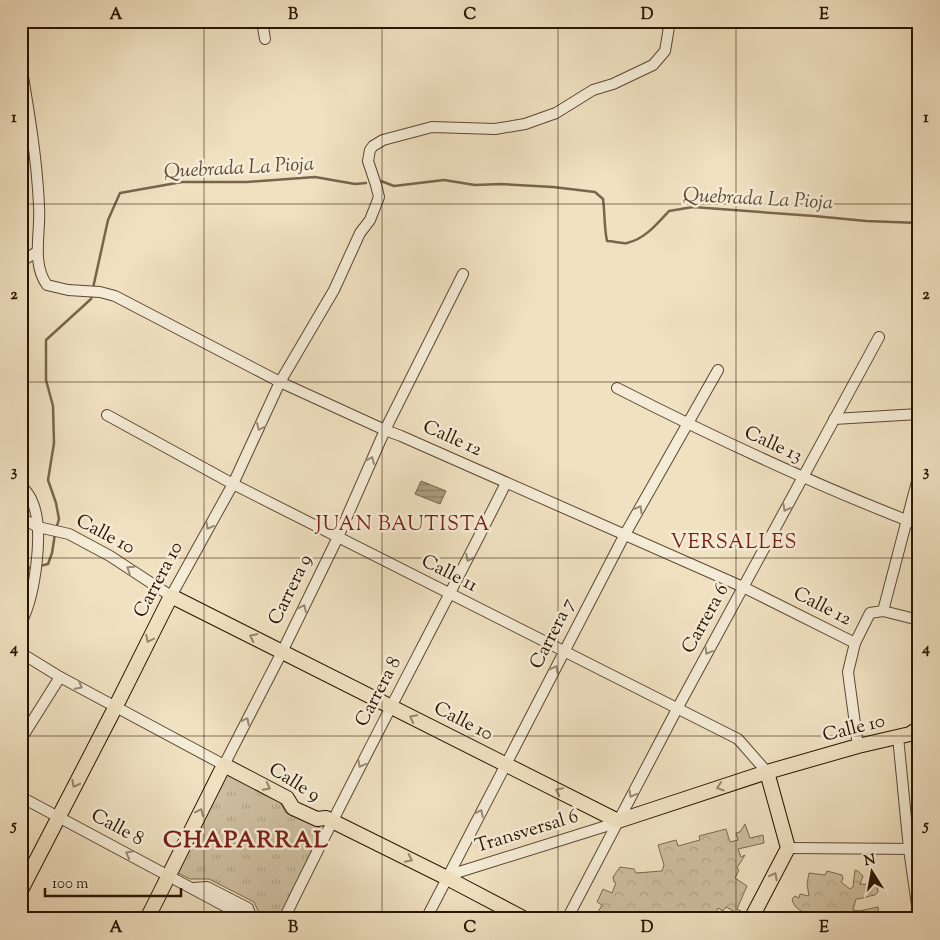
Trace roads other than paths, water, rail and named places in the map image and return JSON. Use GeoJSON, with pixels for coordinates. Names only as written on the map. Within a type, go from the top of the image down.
{"type":"FeatureCollection","features":[{"type":"Feature","properties":{"kind":"main road","name":"Calle 10"},"geometry":{"type":"LineString","coordinates":[[171,596],[618,821],[767,772],[858,746],[911,734]]}},
{"type":"Feature","properties":{"kind":"main road","name":"Carrera 10"},"geometry":{"type":"LineString","coordinates":[[21,890],[171,596]]}},
{"type":"Feature","properties":{"kind":"main road","name":"Calle 9"},"geometry":{"type":"LineString","coordinates":[[224,765],[287,798],[293,808],[317,819],[326,818],[525,919]]}},
{"type":"Feature","properties":{"kind":"main road","name":"Carrera 9"},"geometry":{"type":"LineString","coordinates":[[147,919],[224,765]]}},
{"type":"Feature","properties":{"kind":"main road"},"geometry":{"type":"LineString","coordinates":[[751,919],[788,848],[767,772]]}},
{"type":"Feature","properties":{"kind":"street"},"geometry":{"type":"LineString","coordinates":[[262,21],[264,38]]}},
{"type":"Feature","properties":{"kind":"street","name":"Carrera 10"},"geometry":{"type":"LineString","coordinates":[[171,596],[233,484],[280,382],[334,290],[360,233],[370,220],[379,197],[368,160],[370,150],[383,140],[432,127],[495,129],[525,124],[556,113],[593,90],[613,84],[653,65],[665,51],[670,21]]}},
{"type":"Feature","properties":{"kind":"street"},"geometry":{"type":"LineString","coordinates":[[21,65],[31,125],[40,207],[38,252],[25,259],[21,264]]}},
{"type":"Feature","properties":{"kind":"street","name":"Calle 12"},"geometry":{"type":"LineString","coordinates":[[38,252],[42,279],[47,285],[68,290],[100,292],[116,296],[280,382],[624,536],[743,587],[855,643]]}},
{"type":"Feature","properties":{"kind":"street","name":"Carrera 9"},"geometry":{"type":"LineString","coordinates":[[224,765],[338,537],[385,430],[463,274]]}},
{"type":"Feature","properties":{"kind":"street","name":"Carrera 6"},"geometry":{"type":"LineString","coordinates":[[567,919],[677,709],[879,337]]}},
{"type":"Feature","properties":{"kind":"street","name":"Carrera 7"},"geometry":{"type":"LineString","coordinates":[[426,919],[624,536],[686,423],[718,370]]}},
{"type":"Feature","properties":{"kind":"street","name":"Calle 13"},"geometry":{"type":"LineString","coordinates":[[616,388],[803,478],[919,525]]}},
{"type":"Feature","properties":{"kind":"street"},"geometry":{"type":"LineString","coordinates":[[834,419],[919,414]]}},
{"type":"Feature","properties":{"kind":"street","name":"Calle 11"},"geometry":{"type":"LineString","coordinates":[[107,415],[233,484],[738,739],[767,772]]}},
{"type":"Feature","properties":{"kind":"street"},"geometry":{"type":"LineString","coordinates":[[883,610],[919,474]]}},
{"type":"Feature","properties":{"kind":"street","name":"Carrera 8"},"geometry":{"type":"LineString","coordinates":[[284,919],[331,821],[450,595],[506,482]]}},
{"type":"Feature","properties":{"kind":"street"},"geometry":{"type":"LineString","coordinates":[[21,485],[33,501],[38,526],[38,552],[33,586],[21,623]]}},
{"type":"Feature","properties":{"kind":"street","name":"Calle 10"},"geometry":{"type":"LineString","coordinates":[[21,518],[38,526],[69,534],[110,556],[171,596]]}},
{"type":"Feature","properties":{"kind":"street"},"geometry":{"type":"LineString","coordinates":[[858,746],[848,672],[855,643],[870,612],[883,610],[919,620]]}},
{"type":"Feature","properties":{"kind":"street","name":"Calle 9"},"geometry":{"type":"LineString","coordinates":[[21,654],[224,765]]}},
{"type":"Feature","properties":{"kind":"street"},"geometry":{"type":"LineString","coordinates":[[21,739],[60,677]]}},
{"type":"Feature","properties":{"kind":"street"},"geometry":{"type":"LineString","coordinates":[[911,734],[914,849],[919,919]]}},
{"type":"Feature","properties":{"kind":"street","name":"Calle 8"},"geometry":{"type":"LineString","coordinates":[[21,797],[250,919]]}},
{"type":"Feature","properties":{"kind":"street","name":"Transversal 6"},"geometry":{"type":"LineString","coordinates":[[447,878],[458,872],[618,821]]}},
{"type":"Feature","properties":{"kind":"street"},"geometry":{"type":"LineString","coordinates":[[788,848],[914,849]]}},
{"type":"Feature","properties":{"kind":"waterway","name":"Quebrada La Pioja"},"geometry":{"type":"LineString","coordinates":[[93,288],[108,220],[120,193],[182,182],[247,182],[315,177],[355,184],[366,183]]}},
{"type":"Feature","properties":{"kind":"waterway","name":"Quebrada La Pioja"},"geometry":{"type":"LineString","coordinates":[[381,181],[394,186],[444,180],[475,185],[501,184],[553,187],[595,192],[603,199],[607,241],[622,243],[640,238],[669,211],[693,207],[866,221],[919,223]]}},
{"type":"Feature","properties":{"kind":"waterway","name":"Quebrada La Pioja"},"geometry":{"type":"LineString","coordinates":[[56,529],[59,519],[48,480],[54,443],[53,406],[46,380],[46,340],[91,299],[92,295]]}},
{"type":"Feature","properties":{"kind":"waterway","name":"Quebrada La Pioja"},"geometry":{"type":"LineString","coordinates":[[40,566],[48,564],[55,534]]}},
{"type":"Feature","properties":{"kind":"waterway","name":"Quebrada La Pioja"},"geometry":{"type":"LineString","coordinates":[[21,568],[34,567]]}},
{"type":"Feature","properties":{"kind":"district","name":"JUAN BAUTISTA"},"geometry":{"type":"Point","coordinates":[403,525]}},
{"type":"Feature","properties":{"kind":"district","name":"VERSALLES"},"geometry":{"type":"Point","coordinates":[734,543]}},
{"type":"Feature","properties":{"kind":"district","name":"CHAPARRAL"},"geometry":{"type":"Point","coordinates":[246,841]}}]}
